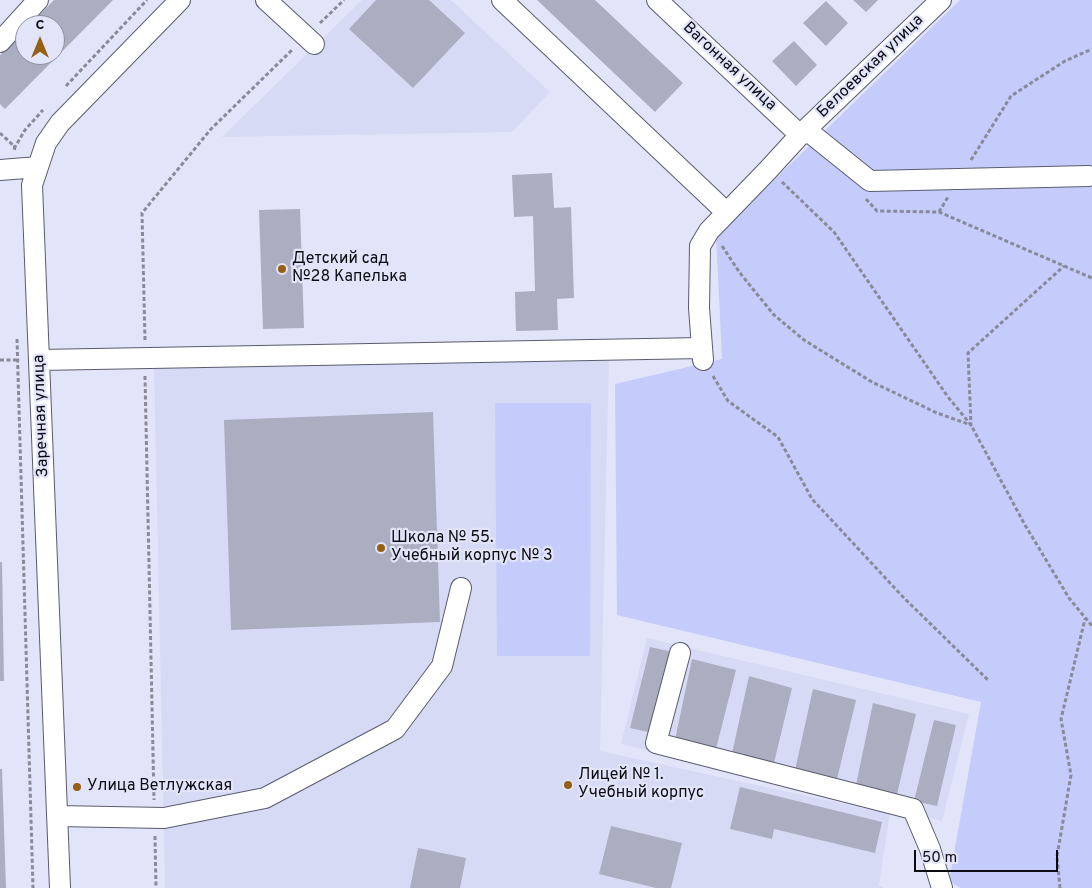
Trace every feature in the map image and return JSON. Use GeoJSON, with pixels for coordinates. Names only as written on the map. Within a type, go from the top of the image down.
{"type":"FeatureCollection","features":[{"type":"Feature","properties":{"kind":"street"},"geometry":{"type":"LineString","coordinates":[[0,42],[38,0]]}},
{"type":"Feature","properties":{"kind":"street","name":"Заречная улица"},"geometry":{"type":"LineString","coordinates":[[60,888],[32,185],[46,143],[60,123],[180,0]]}},
{"type":"Feature","properties":{"kind":"street"},"geometry":{"type":"LineString","coordinates":[[266,0],[310,40]]}},
{"type":"Feature","properties":{"kind":"street"},"geometry":{"type":"LineString","coordinates":[[502,0],[726,212]]}},
{"type":"Feature","properties":{"kind":"street","name":"Вагонная улица"},"geometry":{"type":"LineString","coordinates":[[657,0],[800,135]]}},
{"type":"Feature","properties":{"kind":"street","name":"Белоевская улица"},"geometry":{"type":"LineString","coordinates":[[703,354],[699,308],[700,246],[711,228],[800,135],[941,0]]}},
{"type":"Feature","properties":{"kind":"street"},"geometry":{"type":"LineString","coordinates":[[800,135],[809,132],[870,182],[1089,176]]}},
{"type":"Feature","properties":{"kind":"street"},"geometry":{"type":"LineString","coordinates":[[5,170],[38,167]]}},
{"type":"Feature","properties":{"kind":"street"},"geometry":{"type":"LineString","coordinates":[[39,360],[703,354]]}},
{"type":"Feature","properties":{"kind":"street"},"geometry":{"type":"LineString","coordinates":[[57,816],[164,818],[265,798],[394,728],[442,666],[461,588]]}},
{"type":"Feature","properties":{"kind":"street"},"geometry":{"type":"LineString","coordinates":[[680,653],[656,743],[913,809],[930,850],[942,888]]}},
{"type":"Feature","properties":{"kind":"path"},"geometry":{"type":"LineString","coordinates":[[156,888],[142,213],[210,129],[310,40],[344,0]]}},
{"type":"Feature","properties":{"kind":"path"},"geometry":{"type":"LineString","coordinates":[[939,212],[1011,96],[1066,61],[1092,49]]}},
{"type":"Feature","properties":{"kind":"path"},"geometry":{"type":"LineString","coordinates":[[0,133],[15,147],[5,170]]}},
{"type":"Feature","properties":{"kind":"path"},"geometry":{"type":"LineString","coordinates":[[768,170],[834,232],[948,397],[971,425],[1025,525],[1069,598],[1092,626]]}},
{"type":"Feature","properties":{"kind":"path"},"geometry":{"type":"LineString","coordinates":[[863,197],[877,211],[939,212],[1092,278]]}},
{"type":"Feature","properties":{"kind":"path"},"geometry":{"type":"LineString","coordinates":[[711,228],[740,273],[774,314],[804,340],[872,382],[937,413],[971,425]]}},
{"type":"Feature","properties":{"kind":"path"},"geometry":{"type":"LineString","coordinates":[[971,425],[968,353],[1064,266]]}},
{"type":"Feature","properties":{"kind":"path"},"geometry":{"type":"LineString","coordinates":[[16,331],[33,888]]}},
{"type":"Feature","properties":{"kind":"path"},"geometry":{"type":"LineString","coordinates":[[703,354],[728,401],[778,437],[812,499],[904,598],[988,680]]}},
{"type":"Feature","properties":{"kind":"path"},"geometry":{"type":"LineString","coordinates":[[0,360],[17,360]]}},
{"type":"Feature","properties":{"kind":"path"},"geometry":{"type":"LineString","coordinates":[[1060,888],[1058,856],[1071,775],[1060,719],[1086,618]]}},
{"type":"Feature","properties":{"kind":"shaded area"},"geometry":{"type":"Polygon","coordinates":[[[362,0],[451,0],[550,92],[512,132],[222,137],[362,0]]]}},
{"type":"Feature","properties":{"kind":"shaded area"},"geometry":{"type":"Polygon","coordinates":[[[960,0],[1092,0],[1092,888],[961,888],[949,881],[981,702],[617,615],[615,384],[722,359],[716,236],[960,0]]]}},
{"type":"Feature","properties":{"kind":"shaded area","name":"Школа № 55. Учебный корпус № 3"},"geometry":{"type":"Polygon","coordinates":[[[609,356],[600,751],[890,814],[879,885],[884,888],[165,888],[154,365],[609,356]]]}},
{"type":"Feature","properties":{"kind":"shaded area"},"geometry":{"type":"Polygon","coordinates":[[[495,403],[591,403],[590,656],[497,656],[495,403]]]}},
{"type":"Feature","properties":{"kind":"shaded area"},"geometry":{"type":"Polygon","coordinates":[[[647,638],[969,714],[942,821],[621,744],[647,638]]]}},
{"type":"Feature","properties":{"kind":"building"},"geometry":{"type":"Polygon","coordinates":[[[54,0],[113,0],[65,48],[65,15],[40,15],[54,0]]]}},
{"type":"Feature","properties":{"kind":"building"},"geometry":{"type":"Polygon","coordinates":[[[376,0],[429,0],[465,33],[413,88],[349,29],[376,0]]]}},
{"type":"Feature","properties":{"kind":"building"},"geometry":{"type":"Polygon","coordinates":[[[537,0],[595,0],[683,83],[655,112],[537,0]]]}},
{"type":"Feature","properties":{"kind":"building"},"geometry":{"type":"Polygon","coordinates":[[[853,0],[878,0],[866,12],[853,0]]]}},
{"type":"Feature","properties":{"kind":"building"},"geometry":{"type":"Polygon","coordinates":[[[826,1],[848,23],[826,46],[803,23],[826,1]]]}},
{"type":"Feature","properties":{"kind":"building"},"geometry":{"type":"Polygon","coordinates":[[[15,40],[15,65],[49,65],[5,109],[0,104],[0,55],[15,40]]]}},
{"type":"Feature","properties":{"kind":"building"},"geometry":{"type":"Polygon","coordinates":[[[794,41],[817,65],[796,86],[772,61],[794,41]]]}},
{"type":"Feature","properties":{"kind":"building"},"geometry":{"type":"Polygon","coordinates":[[[552,173],[554,208],[571,207],[574,298],[557,299],[558,330],[516,331],[515,292],[535,291],[533,216],[514,217],[512,175],[552,173]]]}},
{"type":"Feature","properties":{"kind":"building","name":"Детский сад №28 Капелька"},"geometry":{"type":"Polygon","coordinates":[[[300,209],[304,328],[263,329],[259,210],[300,209]]]}},
{"type":"Feature","properties":{"kind":"building"},"geometry":{"type":"Polygon","coordinates":[[[433,412],[440,622],[231,630],[224,420],[433,412]]]}},
{"type":"Feature","properties":{"kind":"building"},"geometry":{"type":"Polygon","coordinates":[[[0,562],[2,562],[4,681],[0,681],[0,562]]]}},
{"type":"Feature","properties":{"kind":"building"},"geometry":{"type":"Polygon","coordinates":[[[650,647],[673,652],[653,733],[630,728],[650,647]]]}},
{"type":"Feature","properties":{"kind":"building"},"geometry":{"type":"Polygon","coordinates":[[[692,659],[736,670],[716,749],[675,740],[692,659]]]}},
{"type":"Feature","properties":{"kind":"building"},"geometry":{"type":"Polygon","coordinates":[[[749,676],[792,688],[773,767],[731,758],[749,676]]]}},
{"type":"Feature","properties":{"kind":"building"},"geometry":{"type":"Polygon","coordinates":[[[813,689],[856,700],[837,779],[795,770],[813,689]]]}},
{"type":"Feature","properties":{"kind":"building"},"geometry":{"type":"Polygon","coordinates":[[[873,703],[916,714],[897,794],[856,785],[873,703]]]}},
{"type":"Feature","properties":{"kind":"building"},"geometry":{"type":"Polygon","coordinates":[[[934,720],[956,725],[937,806],[914,801],[934,720]]]}},
{"type":"Feature","properties":{"kind":"building"},"geometry":{"type":"Polygon","coordinates":[[[0,769],[2,769],[6,888],[0,888],[0,769]]]}},
{"type":"Feature","properties":{"kind":"building"},"geometry":{"type":"Polygon","coordinates":[[[740,787],[882,822],[875,853],[774,829],[772,839],[730,829],[740,787]]]}},
{"type":"Feature","properties":{"kind":"building"},"geometry":{"type":"Polygon","coordinates":[[[611,826],[682,843],[671,888],[656,888],[599,874],[611,826]]]}},
{"type":"Feature","properties":{"kind":"building"},"geometry":{"type":"Polygon","coordinates":[[[418,848],[466,858],[460,888],[410,888],[418,848]]]}},
{"type":"Feature","properties":{"kind":"place","name":"Детский сад №28 Капелька"},"geometry":{"type":"Point","coordinates":[282,269]}},
{"type":"Feature","properties":{"kind":"place","name":"Школа № 55. Учебный корпус № 3"},"geometry":{"type":"Point","coordinates":[381,548]}},
{"type":"Feature","properties":{"kind":"place","name":"Лицей № 1. Учебный корпус"},"geometry":{"type":"Point","coordinates":[568,785]}},
{"type":"Feature","properties":{"kind":"place","name":"Улица Ветлужская"},"geometry":{"type":"Point","coordinates":[77,787]}}]}
